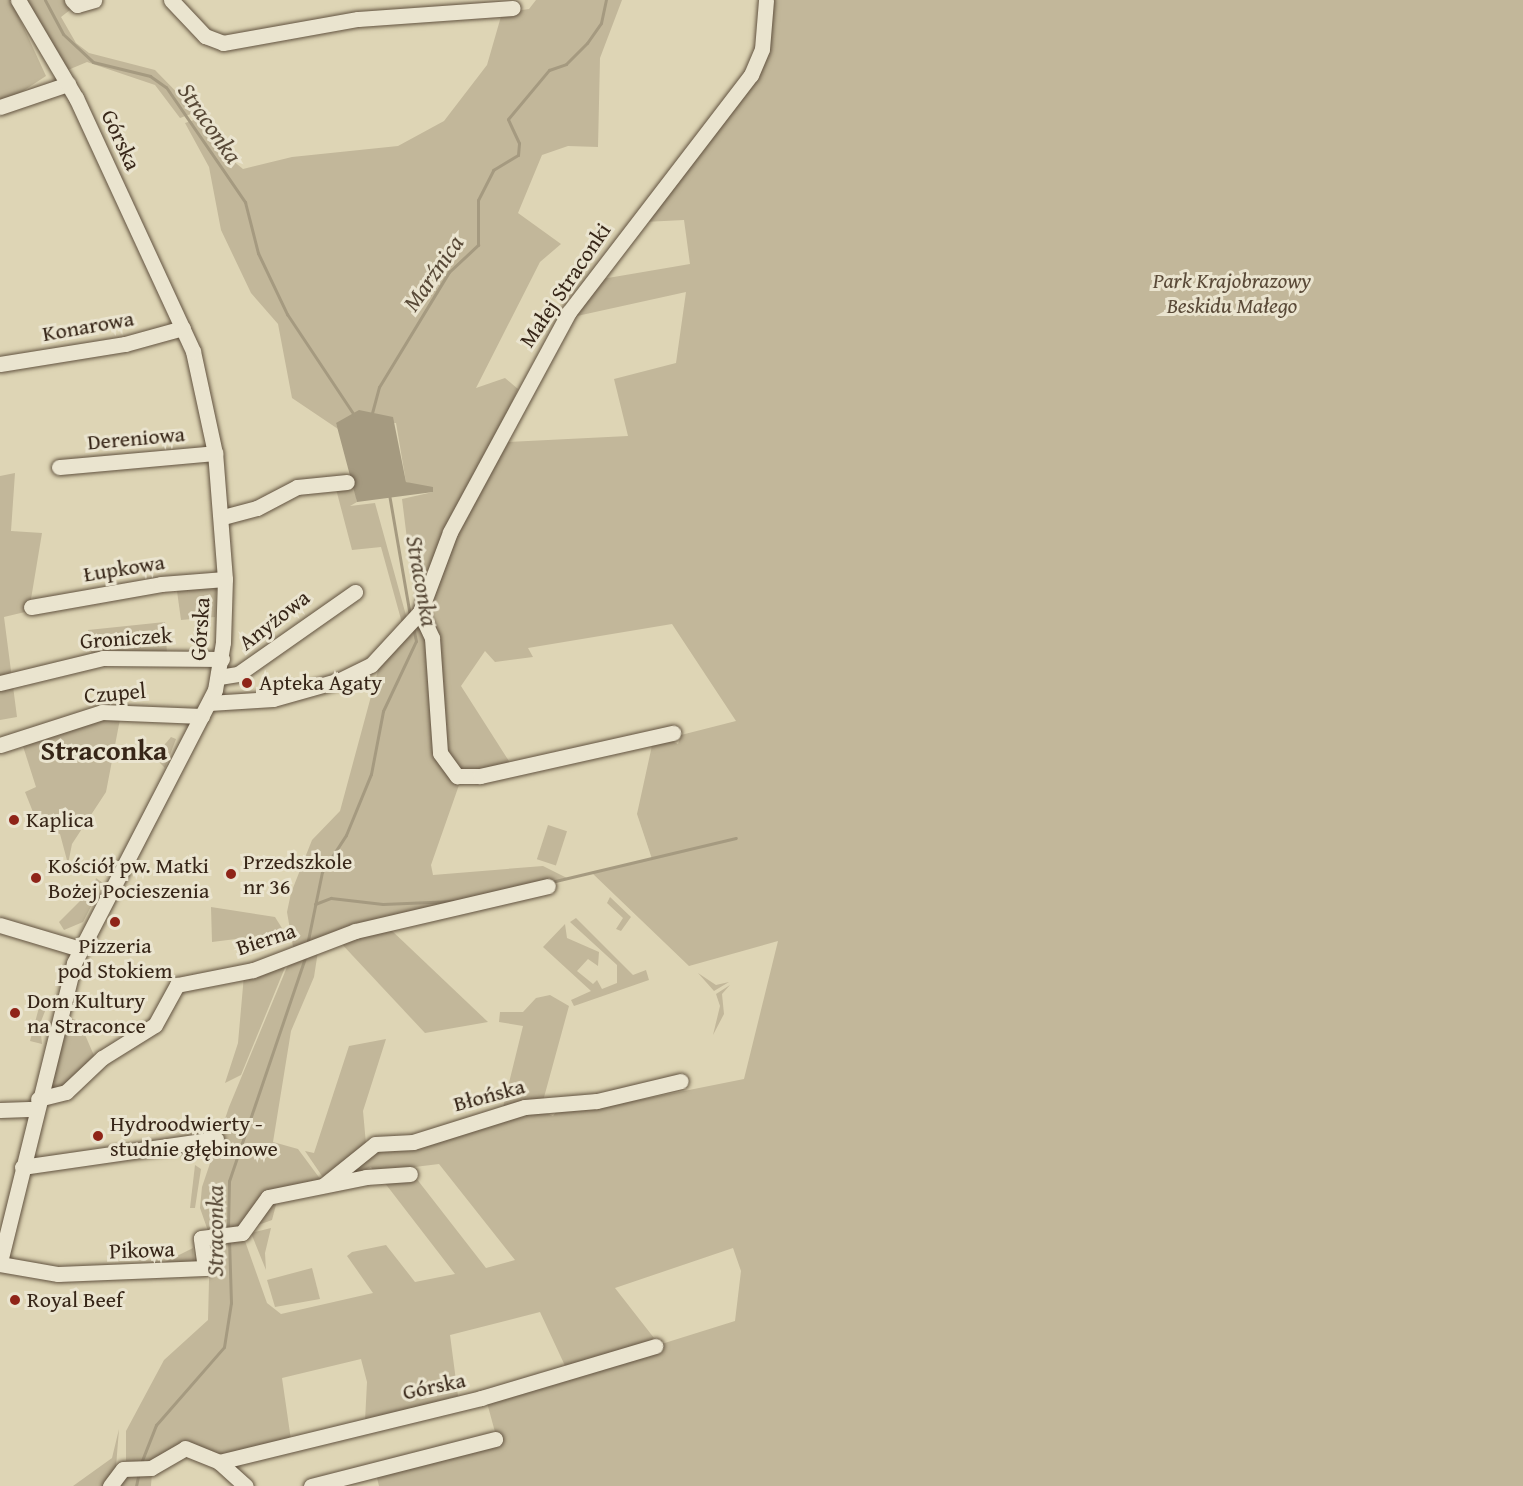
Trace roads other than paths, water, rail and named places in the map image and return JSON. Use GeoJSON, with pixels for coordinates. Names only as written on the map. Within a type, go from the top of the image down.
{"type":"FeatureCollection","features":[{"type":"Feature","properties":{"kind":"street","name":"Górska"},"geometry":{"type":"LineString","coordinates":[[0,1263],[2,1246],[37,1104],[80,949],[206,710],[219,677],[222,659],[225,579],[223,517],[202,377],[183,328],[68,84],[18,0]]}},
{"type":"Feature","properties":{"kind":"street"},"geometry":{"type":"LineString","coordinates":[[72,0],[77,5],[94,0]]}},
{"type":"Feature","properties":{"kind":"street"},"geometry":{"type":"LineString","coordinates":[[171,0],[205,36],[223,43],[383,16],[513,8]]}},
{"type":"Feature","properties":{"kind":"street","name":"Małej Straconki"},"geometry":{"type":"LineString","coordinates":[[206,710],[273,699],[339,680],[370,665],[414,618],[452,528],[550,344],[606,260],[751,75],[762,49],[766,0]]}},
{"type":"Feature","properties":{"kind":"street"},"geometry":{"type":"LineString","coordinates":[[0,107],[68,84]]}},
{"type":"Feature","properties":{"kind":"street","name":"Konarowa"},"geometry":{"type":"LineString","coordinates":[[0,364],[125,344],[183,328]]}},
{"type":"Feature","properties":{"kind":"street","name":"Dereniowa"},"geometry":{"type":"LineString","coordinates":[[60,467],[215,453]]}},
{"type":"Feature","properties":{"kind":"street"},"geometry":{"type":"LineString","coordinates":[[223,517],[257,508],[297,487],[346,482]]}},
{"type":"Feature","properties":{"kind":"street","name":"Łupkowa"},"geometry":{"type":"LineString","coordinates":[[31,607],[161,584],[225,579]]}},
{"type":"Feature","properties":{"kind":"street","name":"Anyżowa"},"geometry":{"type":"LineString","coordinates":[[219,677],[238,674],[355,592]]}},
{"type":"Feature","properties":{"kind":"street"},"geometry":{"type":"LineString","coordinates":[[414,618],[432,638],[440,753],[458,776],[480,776],[673,733]]}},
{"type":"Feature","properties":{"kind":"street","name":"Groniczek"},"geometry":{"type":"LineString","coordinates":[[0,683],[103,658],[222,659]]}},
{"type":"Feature","properties":{"kind":"street","name":"Czupel"},"geometry":{"type":"LineString","coordinates":[[0,745],[102,712],[206,710]]}},
{"type":"Feature","properties":{"kind":"street","name":"Bierna"},"geometry":{"type":"LineString","coordinates":[[0,1110],[37,1104],[66,1092],[102,1058],[155,1024],[177,985],[253,970],[291,951],[320,947],[355,931],[548,886]]}},
{"type":"Feature","properties":{"kind":"street"},"geometry":{"type":"LineString","coordinates":[[0,925],[80,949]]}},
{"type":"Feature","properties":{"kind":"street","name":"Błońska"},"geometry":{"type":"LineString","coordinates":[[324,1185],[375,1144],[413,1142],[525,1107],[597,1101],[681,1081]]}},
{"type":"Feature","properties":{"kind":"street"},"geometry":{"type":"LineString","coordinates":[[22,1167],[216,1139]]}},
{"type":"Feature","properties":{"kind":"street","name":"Pikowa"},"geometry":{"type":"LineString","coordinates":[[0,1263],[58,1274],[177,1273],[205,1268],[201,1238],[237,1234],[268,1197],[324,1185],[410,1174]]}},
{"type":"Feature","properties":{"kind":"street","name":"Górska"},"geometry":{"type":"LineString","coordinates":[[219,1462],[481,1398],[655,1346]]}},
{"type":"Feature","properties":{"kind":"street"},"geometry":{"type":"LineString","coordinates":[[311,1486],[495,1439]]}},
{"type":"Feature","properties":{"kind":"street"},"geometry":{"type":"LineString","coordinates":[[110,1486],[123,1469],[139,1469],[185,1448],[219,1462],[246,1486]]}},
{"type":"Feature","properties":{"kind":"waterway","name":"Straconka"},"geometry":{"type":"LineString","coordinates":[[45,0],[63,34],[93,62],[150,76],[166,87],[245,202],[258,253],[287,314],[354,415]]}},
{"type":"Feature","properties":{"kind":"waterway","name":"Marźnica"},"geometry":{"type":"LineString","coordinates":[[372,413],[379,387],[449,272],[478,245],[478,200],[493,170],[518,155],[519,143],[508,119],[549,70],[566,64],[587,43],[601,23],[606,0]]}},
{"type":"Feature","properties":{"kind":"waterway","name":"Straconka"},"geometry":{"type":"LineString","coordinates":[[389,494],[410,615]]}},
{"type":"Feature","properties":{"kind":"waterway","name":"Straconka"},"geometry":{"type":"LineString","coordinates":[[307,945],[322,872],[346,835],[371,774],[383,711],[416,641],[413,627]]}},
{"type":"Feature","properties":{"kind":"waterway"},"geometry":{"type":"LineString","coordinates":[[551,882],[736,838]]}},
{"type":"Feature","properties":{"kind":"waterway"},"geometry":{"type":"LineString","coordinates":[[315,904],[331,898],[383,904],[454,901]]}},
{"type":"Feature","properties":{"kind":"waterway","name":"Straconka"},"geometry":{"type":"LineString","coordinates":[[228,1229],[229,1181],[306,955]]}},
{"type":"Feature","properties":{"kind":"waterway","name":"Straconka"},"geometry":{"type":"LineString","coordinates":[[141,1463],[156,1425],[224,1347],[231,1303],[229,1238]]}},
{"type":"Feature","properties":{"kind":"waterway","name":"Straconka"},"geometry":{"type":"LineString","coordinates":[[136,1486],[139,1472]]}},
{"type":"Feature","properties":{"kind":"place","name":"Apteka Agaty"},"geometry":{"type":"Point","coordinates":[247,683]}},
{"type":"Feature","properties":{"kind":"place","name":"Kaplica"},"geometry":{"type":"Point","coordinates":[14,820]}},
{"type":"Feature","properties":{"kind":"place","name":"Przedszkole nr 36"},"geometry":{"type":"Point","coordinates":[231,874]}},
{"type":"Feature","properties":{"kind":"place","name":"Kościół pw. Matki Bożej Pocieszenia"},"geometry":{"type":"Point","coordinates":[36,878]}},
{"type":"Feature","properties":{"kind":"place","name":"Pizzeria pod Stokiem"},"geometry":{"type":"Point","coordinates":[115,922]}},
{"type":"Feature","properties":{"kind":"place","name":"Dom Kultury na Straconce"},"geometry":{"type":"Point","coordinates":[15,1013]}},
{"type":"Feature","properties":{"kind":"place","name":"Hydroodwierty - studnie głębinowe"},"geometry":{"type":"Point","coordinates":[98,1136]}},
{"type":"Feature","properties":{"kind":"place","name":"Royal Beef"},"geometry":{"type":"Point","coordinates":[15,1300]}},
{"type":"Feature","properties":{"kind":"district","name":"Straconka"},"geometry":{"type":"Point","coordinates":[104,750]}},
{"type":"Feature","properties":{"kind":"park label","name":"Park Krajobrazowy Beskidu Małego"},"geometry":{"type":"Point","coordinates":[1232,292]}}]}
